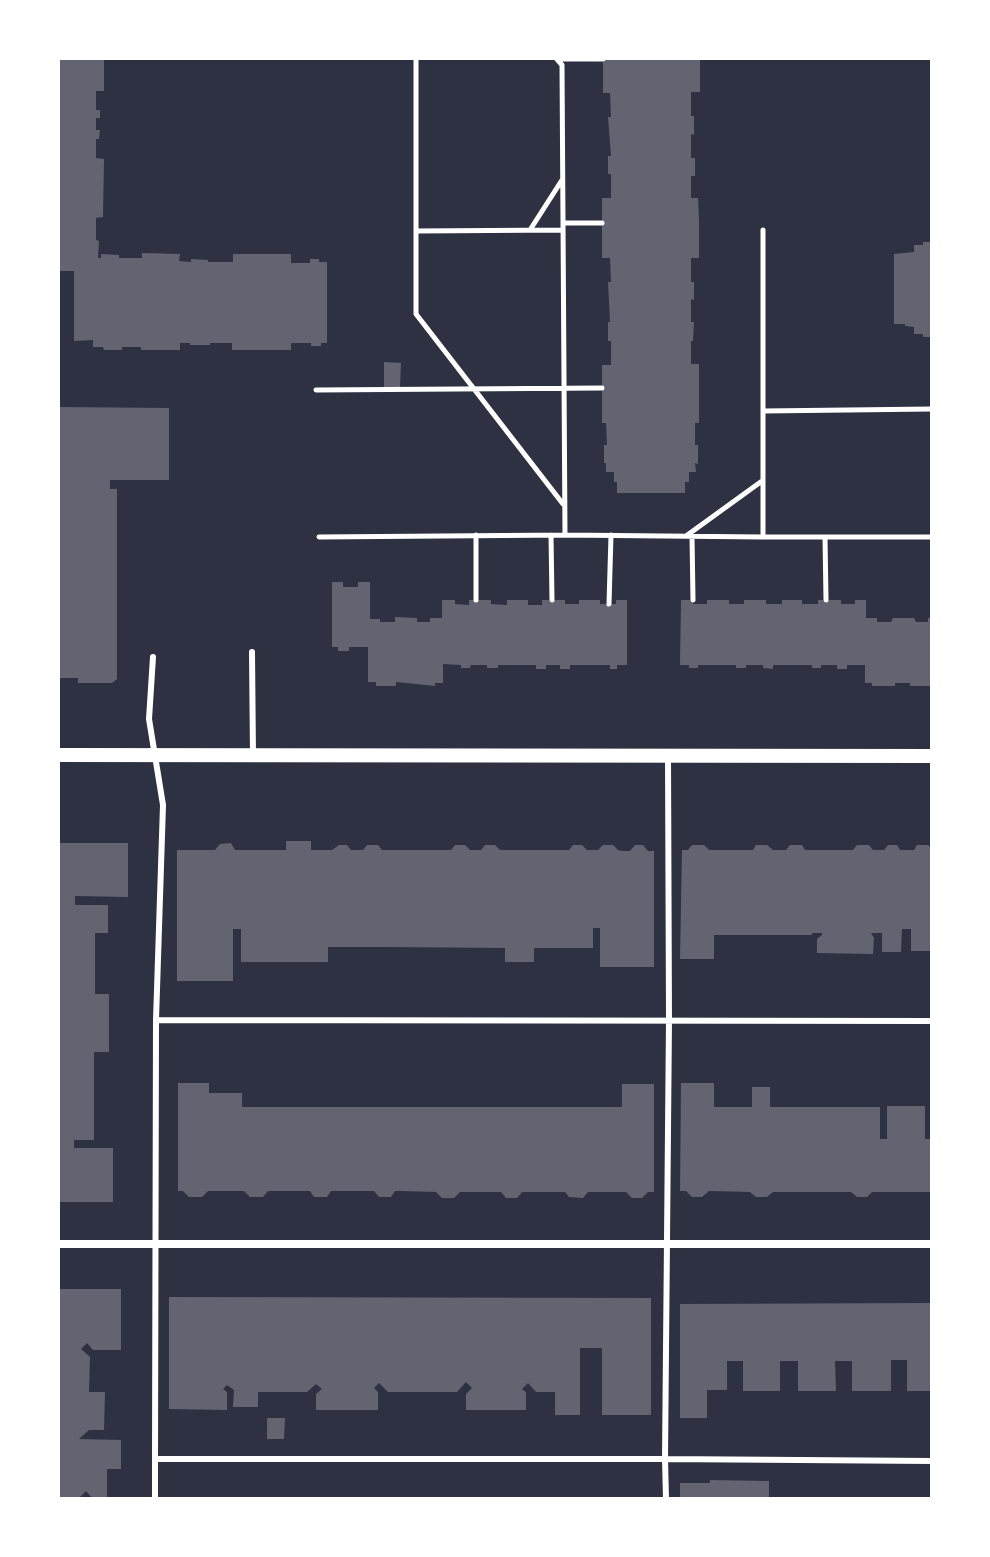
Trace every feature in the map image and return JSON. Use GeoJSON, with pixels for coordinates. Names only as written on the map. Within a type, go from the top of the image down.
{"type":"FeatureCollection","features":[{"type":"Feature","properties":{"kind":"street"},"geometry":{"type":"LineString","coordinates":[[58,755],[932,756]]}},
{"type":"Feature","properties":{"kind":"street"},"geometry":{"type":"LineString","coordinates":[[58,1244],[932,1244]]}},
{"type":"Feature","properties":{"kind":"lane"},"geometry":{"type":"LineString","coordinates":[[252,652],[253,756]]}},
{"type":"Feature","properties":{"kind":"lane"},"geometry":{"type":"LineString","coordinates":[[153,657],[149,719],[163,805],[156,1020],[155,1499]]}},
{"type":"Feature","properties":{"kind":"lane"},"geometry":{"type":"LineString","coordinates":[[666,1499],[668,756]]}},
{"type":"Feature","properties":{"kind":"lane"},"geometry":{"type":"LineString","coordinates":[[156,1020],[932,1021]]}},
{"type":"Feature","properties":{"kind":"lane"},"geometry":{"type":"LineString","coordinates":[[155,1459],[932,1461]]}},
{"type":"Feature","properties":{"kind":"path"},"geometry":{"type":"LineString","coordinates":[[416,58],[416,314],[565,506]]}},
{"type":"Feature","properties":{"kind":"path"},"geometry":{"type":"LineString","coordinates":[[557,58],[603,59]]}},
{"type":"Feature","properties":{"kind":"path"},"geometry":{"type":"LineString","coordinates":[[557,58],[562,65],[565,535]]}},
{"type":"Feature","properties":{"kind":"path"},"geometry":{"type":"LineString","coordinates":[[530,230],[563,180]]}},
{"type":"Feature","properties":{"kind":"path"},"geometry":{"type":"LineString","coordinates":[[563,223],[602,223]]}},
{"type":"Feature","properties":{"kind":"path"},"geometry":{"type":"LineString","coordinates":[[416,231],[563,230]]}},
{"type":"Feature","properties":{"kind":"path"},"geometry":{"type":"LineString","coordinates":[[763,230],[763,537]]}},
{"type":"Feature","properties":{"kind":"path"},"geometry":{"type":"LineString","coordinates":[[316,390],[602,388]]}},
{"type":"Feature","properties":{"kind":"path"},"geometry":{"type":"LineString","coordinates":[[763,411],[932,409]]}},
{"type":"Feature","properties":{"kind":"path"},"geometry":{"type":"LineString","coordinates":[[685,536],[763,480]]}},
{"type":"Feature","properties":{"kind":"path"},"geometry":{"type":"LineString","coordinates":[[476,535],[476,600]]}},
{"type":"Feature","properties":{"kind":"path"},"geometry":{"type":"LineString","coordinates":[[551,535],[552,600]]}},
{"type":"Feature","properties":{"kind":"path"},"geometry":{"type":"LineString","coordinates":[[609,604],[611,535]]}},
{"type":"Feature","properties":{"kind":"path"},"geometry":{"type":"LineString","coordinates":[[692,536],[693,600]]}},
{"type":"Feature","properties":{"kind":"path"},"geometry":{"type":"LineString","coordinates":[[319,537],[932,537]]}},
{"type":"Feature","properties":{"kind":"path"},"geometry":{"type":"LineString","coordinates":[[825,537],[826,600]]}},
{"type":"Feature","properties":{"kind":"building"},"geometry":{"type":"Polygon","coordinates":[[[58,58],[104,58],[104,91],[96,91],[96,110],[100,110],[100,118],[96,118],[96,130],[100,130],[99,139],[96,139],[96,158],[104,159],[103,217],[96,218],[98,258],[101,254],[142,258],[142,253],[180,254],[179,261],[191,262],[191,259],[233,262],[233,254],[291,254],[291,263],[310,263],[310,259],[319,259],[319,262],[327,262],[327,343],[311,346],[311,343],[291,343],[291,350],[232,350],[232,343],[180,343],[180,350],[122,347],[122,350],[104,350],[103,347],[93,347],[93,340],[74,341],[74,271],[58,271],[58,58]]]}},
{"type":"Feature","properties":{"kind":"building"},"geometry":{"type":"Polygon","coordinates":[[[603,58],[700,58],[700,92],[691,92],[694,135],[691,134],[691,158],[695,158],[695,176],[691,176],[691,198],[698,198],[699,219],[699,258],[691,258],[694,300],[691,299],[691,322],[694,322],[691,364],[699,364],[699,423],[695,423],[698,464],[695,463],[696,472],[689,472],[685,493],[617,493],[614,472],[606,472],[604,463],[604,445],[607,445],[606,423],[602,423],[602,365],[611,365],[608,282],[611,282],[610,258],[602,258],[602,198],[611,198],[608,117],[611,117],[610,93],[603,93],[603,58]]]}},
{"type":"Feature","properties":{"kind":"building"},"geometry":{"type":"Polygon","coordinates":[[[923,242],[932,242],[932,337],[914,334],[914,327],[894,324],[894,254],[914,252],[914,245],[923,245],[923,242]]]}},
{"type":"Feature","properties":{"kind":"building"},"geometry":{"type":"Polygon","coordinates":[[[384,362],[401,363],[400,387],[384,387],[384,362]]]}},
{"type":"Feature","properties":{"kind":"building"},"geometry":{"type":"Polygon","coordinates":[[[58,407],[169,408],[169,480],[110,480],[110,489],[117,489],[117,679],[112,683],[78,683],[78,678],[58,678],[58,407]]]}},
{"type":"Feature","properties":{"kind":"building"},"geometry":{"type":"Polygon","coordinates":[[[332,582],[343,582],[343,587],[358,587],[358,582],[370,582],[370,619],[380,619],[380,622],[395,622],[395,617],[417,618],[417,622],[442,618],[442,600],[469,605],[469,600],[491,600],[491,604],[507,605],[507,600],[528,600],[528,605],[542,605],[542,600],[565,600],[565,604],[579,604],[579,600],[600,600],[600,604],[616,604],[616,600],[627,600],[627,665],[610,669],[610,665],[570,665],[570,669],[560,669],[560,665],[546,665],[546,669],[536,669],[536,665],[487,668],[487,665],[471,665],[470,668],[461,668],[461,665],[443,664],[443,683],[435,683],[435,686],[396,682],[396,686],[376,686],[376,682],[368,682],[368,647],[349,647],[349,651],[338,651],[338,647],[332,647],[332,582]]]}},
{"type":"Feature","properties":{"kind":"building"},"geometry":{"type":"Polygon","coordinates":[[[681,600],[693,600],[693,604],[707,604],[707,600],[744,604],[744,600],[766,600],[766,604],[782,604],[782,600],[802,600],[802,604],[818,604],[818,600],[841,600],[841,604],[855,604],[855,600],[866,600],[866,618],[877,618],[877,622],[914,618],[916,622],[928,622],[928,618],[932,618],[932,686],[895,683],[895,686],[872,686],[872,683],[865,683],[865,665],[847,665],[847,669],[837,669],[837,665],[812,668],[812,665],[773,665],[773,669],[763,668],[763,665],[736,668],[736,665],[698,665],[698,668],[689,668],[689,665],[680,665],[681,600]]]}},
{"type":"Feature","properties":{"kind":"building"},"geometry":{"type":"Polygon","coordinates":[[[286,841],[311,841],[311,850],[332,850],[339,845],[347,845],[351,850],[363,850],[367,845],[378,845],[382,850],[451,850],[455,845],[465,845],[470,850],[481,850],[485,845],[495,845],[500,850],[569,850],[573,845],[582,845],[587,850],[598,850],[603,845],[613,845],[618,850],[630,851],[635,845],[643,845],[648,851],[654,851],[654,967],[600,967],[600,928],[593,928],[593,948],[534,948],[534,962],[505,962],[505,948],[328,947],[328,962],[241,962],[241,929],[233,929],[233,981],[177,981],[177,850],[215,850],[220,844],[231,843],[235,850],[286,850],[286,841]]]}},
{"type":"Feature","properties":{"kind":"building"},"geometry":{"type":"Polygon","coordinates":[[[58,843],[128,843],[128,897],[75,896],[75,905],[108,905],[108,933],[95,933],[95,994],[109,994],[109,1052],[94,1052],[94,1140],[74,1140],[74,1148],[113,1148],[113,1202],[58,1202],[58,843]]]}},
{"type":"Feature","properties":{"kind":"building"},"geometry":{"type":"Polygon","coordinates":[[[692,845],[704,845],[709,850],[753,850],[756,845],[767,845],[773,850],[786,850],[790,845],[802,845],[805,850],[853,850],[857,845],[869,845],[873,850],[884,850],[888,845],[897,845],[900,850],[914,850],[917,845],[928,845],[932,849],[932,951],[911,951],[911,929],[902,929],[901,952],[882,952],[882,933],[871,933],[874,938],[873,954],[817,953],[817,939],[822,933],[714,935],[714,959],[680,959],[682,850],[688,850],[692,845]]]}},
{"type":"Feature","properties":{"kind":"building"},"geometry":{"type":"Polygon","coordinates":[[[178,1083],[209,1083],[209,1093],[242,1093],[242,1107],[622,1107],[622,1084],[654,1084],[654,1192],[648,1192],[642,1198],[632,1198],[626,1192],[588,1192],[583,1198],[569,1197],[565,1192],[522,1192],[517,1198],[506,1198],[501,1192],[460,1192],[454,1198],[442,1198],[436,1192],[400,1191],[395,1191],[391,1197],[379,1197],[374,1191],[331,1191],[327,1197],[314,1197],[310,1191],[268,1191],[263,1197],[250,1197],[244,1191],[208,1191],[202,1197],[189,1197],[178,1191],[178,1083]]]}},
{"type":"Feature","properties":{"kind":"building"},"geometry":{"type":"Polygon","coordinates":[[[681,1083],[714,1083],[714,1107],[752,1107],[752,1087],[770,1087],[770,1107],[880,1107],[880,1139],[887,1139],[887,1106],[925,1106],[925,1139],[932,1139],[932,1192],[872,1192],[867,1197],[857,1197],[851,1192],[773,1192],[767,1197],[756,1197],[750,1192],[709,1191],[702,1197],[692,1197],[686,1191],[680,1191],[681,1083]]]}},
{"type":"Feature","properties":{"kind":"building"},"geometry":{"type":"Polygon","coordinates":[[[58,1289],[121,1289],[121,1350],[93,1350],[87,1343],[81,1349],[90,1357],[89,1392],[105,1392],[104,1430],[89,1430],[79,1439],[121,1440],[121,1469],[107,1469],[107,1498],[92,1498],[86,1491],[80,1497],[82,1499],[58,1499],[58,1289]]]}},
{"type":"Feature","properties":{"kind":"building"},"geometry":{"type":"Polygon","coordinates":[[[169,1297],[651,1298],[651,1415],[602,1415],[602,1348],[580,1348],[580,1415],[555,1415],[555,1392],[536,1392],[528,1383],[522,1389],[526,1392],[526,1410],[466,1410],[466,1394],[472,1388],[466,1382],[457,1392],[388,1392],[379,1383],[374,1388],[378,1392],[378,1410],[316,1410],[316,1394],[322,1389],[316,1384],[307,1392],[258,1392],[258,1407],[233,1407],[234,1390],[227,1385],[223,1389],[227,1392],[227,1410],[169,1409],[169,1297]]]}},
{"type":"Feature","properties":{"kind":"building"},"geometry":{"type":"Polygon","coordinates":[[[932,1303],[932,1391],[907,1391],[907,1360],[891,1360],[891,1391],[852,1391],[852,1361],[835,1361],[836,1391],[798,1391],[798,1361],[780,1361],[780,1391],[743,1391],[743,1361],[727,1361],[727,1390],[707,1390],[707,1418],[680,1418],[680,1304],[932,1303]]]}},
{"type":"Feature","properties":{"kind":"building"},"geometry":{"type":"Polygon","coordinates":[[[267,1418],[285,1418],[284,1439],[267,1439],[267,1418]]]}},
{"type":"Feature","properties":{"kind":"building"},"geometry":{"type":"Polygon","coordinates":[[[710,1480],[769,1481],[769,1499],[680,1499],[680,1483],[710,1483],[710,1480]]]}}]}
